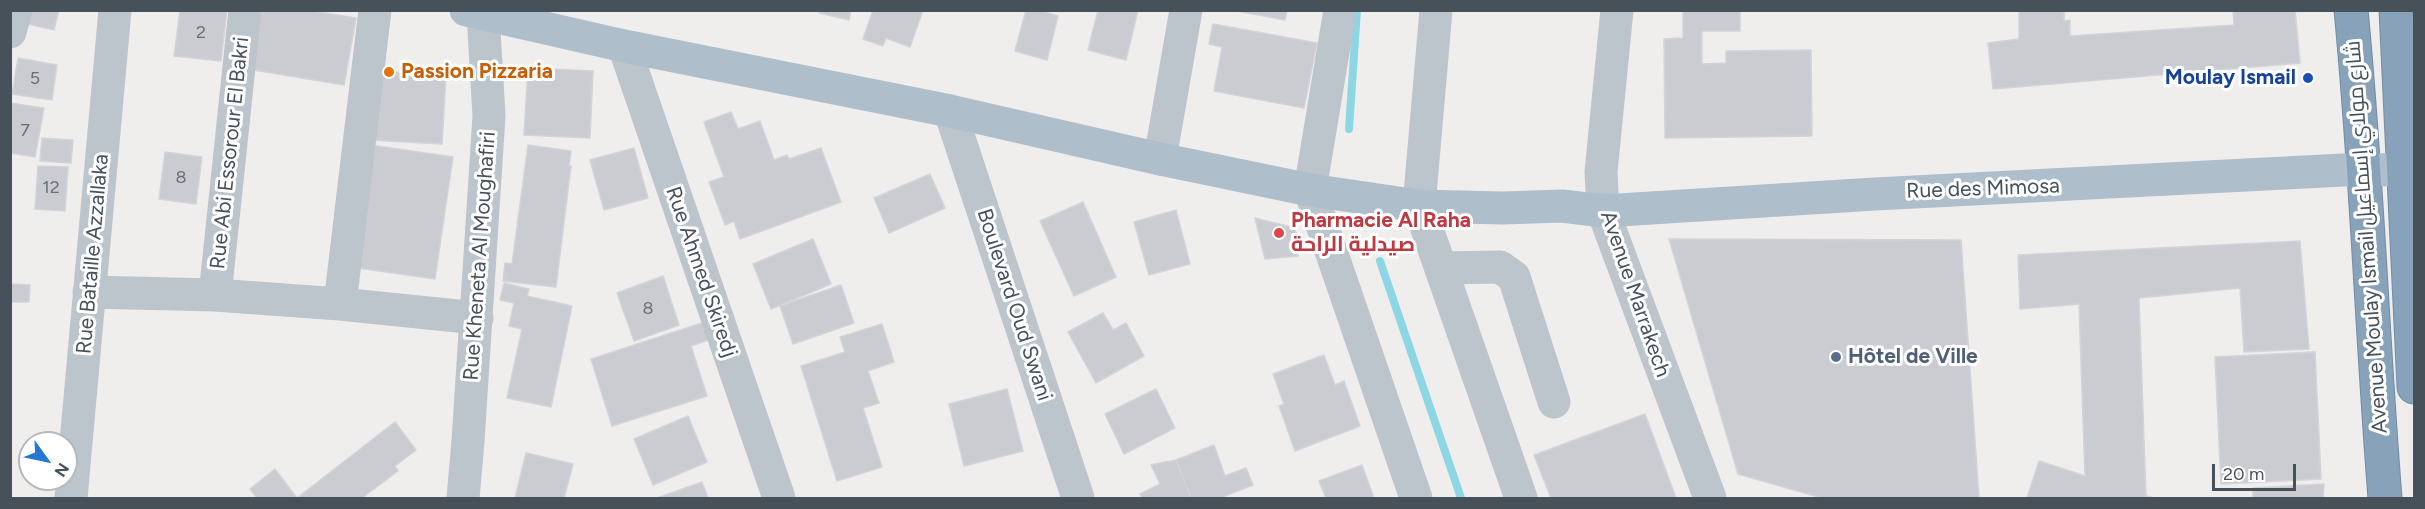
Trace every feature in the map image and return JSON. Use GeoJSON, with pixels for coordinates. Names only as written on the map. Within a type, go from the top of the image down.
{"type":"FeatureCollection","features":[{"type":"Feature","properties":{"kind":"highway","name":"Avenue Moulay Ismail شارع مولاي إسماعيل"},"geometry":{"type":"LineString","coordinates":[[2351,10],[2362,121],[2385,498]]}},
{"type":"Feature","properties":{"kind":"highway","name":"Avenue Moulay Ismail شارع مولاي إسماعيل"},"geometry":{"type":"LineString","coordinates":[[2396,10],[2409,170],[2415,387]]}},
{"type":"Feature","properties":{"kind":"main road","name":"Rue des Mimosa"},"geometry":{"type":"LineString","coordinates":[[478,12],[624,46],[950,111],[1160,159],[1310,190],[1419,206],[1503,208],[1562,206],[1604,211],[1875,194],[2364,170],[2409,170]]}},
{"type":"Feature","properties":{"kind":"street"},"geometry":{"type":"LineString","coordinates":[[10,32],[16,10]]}},
{"type":"Feature","properties":{"kind":"street","name":"Rue Bataille Azzallaka"},"geometry":{"type":"LineString","coordinates":[[71,498],[115,10]]}},
{"type":"Feature","properties":{"kind":"street","name":"Rue Abi Essorour El Bakri"},"geometry":{"type":"LineString","coordinates":[[215,295],[245,10]]}},
{"type":"Feature","properties":{"kind":"street"},"geometry":{"type":"LineString","coordinates":[[340,304],[375,10]]}},
{"type":"Feature","properties":{"kind":"street"},"geometry":{"type":"LineString","coordinates":[[1160,159],[1186,10]]}},
{"type":"Feature","properties":{"kind":"street"},"geometry":{"type":"LineString","coordinates":[[1340,10],[1310,190],[1416,498]]}},
{"type":"Feature","properties":{"kind":"street"},"geometry":{"type":"LineString","coordinates":[[1436,10],[1419,206],[1521,498]]}},
{"type":"Feature","properties":{"kind":"street","name":"Avenue Marrakech"},"geometry":{"type":"LineString","coordinates":[[1617,10],[1602,172],[1604,211],[1710,498]]}},
{"type":"Feature","properties":{"kind":"street","name":"Rue Kheneta Al Moughafiri"},"geometry":{"type":"LineString","coordinates":[[463,498],[489,116],[478,12]]}},
{"type":"Feature","properties":{"kind":"street","name":"Rue Ahmed Skiredj"},"geometry":{"type":"LineString","coordinates":[[624,46],[779,498]]}},
{"type":"Feature","properties":{"kind":"street","name":"Boulevard Oud Swani"},"geometry":{"type":"LineString","coordinates":[[950,111],[1078,498]]}},
{"type":"Feature","properties":{"kind":"street"},"geometry":{"type":"LineString","coordinates":[[1441,268],[1500,267],[1514,277],[1554,402]]}},
{"type":"Feature","properties":{"kind":"street"},"geometry":{"type":"LineString","coordinates":[[89,292],[215,295],[340,304],[477,318]]}},
{"type":"Feature","properties":{"kind":"building"},"geometry":{"type":"Polygon","coordinates":[[[27,10],[59,10],[54,30],[24,23],[27,10]]]}},
{"type":"Feature","properties":{"kind":"building"},"geometry":{"type":"Polygon","coordinates":[[[180,10],[227,10],[221,61],[174,56],[180,10]]]}},
{"type":"Feature","properties":{"kind":"building"},"geometry":{"type":"Polygon","coordinates":[[[257,10],[306,10],[356,18],[344,85],[248,69],[257,10]]]}},
{"type":"Feature","properties":{"kind":"building"},"geometry":{"type":"Polygon","coordinates":[[[819,10],[851,10],[849,20],[819,13],[819,10]]]}},
{"type":"Feature","properties":{"kind":"building"},"geometry":{"type":"Polygon","coordinates":[[[873,10],[923,10],[910,47],[886,38],[883,46],[863,39],[873,10]]]}},
{"type":"Feature","properties":{"kind":"building"},"geometry":{"type":"Polygon","coordinates":[[[1026,10],[1038,10],[1058,16],[1047,60],[1015,51],[1026,10]]]}},
{"type":"Feature","properties":{"kind":"building"},"geometry":{"type":"Polygon","coordinates":[[[1098,10],[1138,10],[1126,60],[1088,50],[1098,10]]]}},
{"type":"Feature","properties":{"kind":"building"},"geometry":{"type":"Polygon","coordinates":[[[1232,10],[1287,10],[1285,20],[1232,10]]]}},
{"type":"Feature","properties":{"kind":"building"},"geometry":{"type":"Polygon","coordinates":[[[1683,10],[1740,10],[1740,31],[1702,31],[1702,64],[1726,63],[1726,51],[1811,50],[1812,136],[1665,138],[1664,39],[1683,38],[1683,10]]]}},
{"type":"Feature","properties":{"kind":"building"},"geometry":{"type":"Polygon","coordinates":[[[2019,10],[2064,10],[2064,21],[2070,20],[2070,36],[2234,25],[2233,10],[2295,10],[2300,63],[1993,89],[1988,43],[2019,39],[2019,10]]]}},
{"type":"Feature","properties":{"kind":"building"},"geometry":{"type":"Polygon","coordinates":[[[1213,24],[1317,43],[1304,108],[1214,91],[1222,47],[1209,44],[1213,24]]]}},
{"type":"Feature","properties":{"kind":"building"},"geometry":{"type":"Polygon","coordinates":[[[18,58],[57,65],[52,100],[12,94],[18,58]]]}},
{"type":"Feature","properties":{"kind":"building"},"geometry":{"type":"Polygon","coordinates":[[[528,68],[593,71],[590,138],[524,135],[528,68]]]}},
{"type":"Feature","properties":{"kind":"building"},"geometry":{"type":"Polygon","coordinates":[[[373,71],[446,75],[442,144],[369,140],[373,71]]]}},
{"type":"Feature","properties":{"kind":"building"},"geometry":{"type":"Polygon","coordinates":[[[10,103],[44,108],[35,157],[10,153],[10,103]]]}},
{"type":"Feature","properties":{"kind":"building"},"geometry":{"type":"Polygon","coordinates":[[[731,112],[738,129],[760,121],[774,160],[787,155],[789,159],[821,148],[841,202],[740,239],[734,221],[725,225],[709,182],[724,177],[704,122],[731,112]]]}},
{"type":"Feature","properties":{"kind":"building"},"geometry":{"type":"Polygon","coordinates":[[[42,138],[73,140],[71,163],[40,161],[42,138]]]}},
{"type":"Feature","properties":{"kind":"building"},"geometry":{"type":"Polygon","coordinates":[[[370,145],[453,157],[435,279],[351,267],[370,145]]]}},
{"type":"Feature","properties":{"kind":"building"},"geometry":{"type":"Polygon","coordinates":[[[528,145],[571,151],[556,287],[503,281],[505,263],[512,264],[528,145]]]}},
{"type":"Feature","properties":{"kind":"building"},"geometry":{"type":"Polygon","coordinates":[[[634,148],[648,198],[604,210],[590,160],[634,148]]]}},
{"type":"Feature","properties":{"kind":"building"},"geometry":{"type":"Polygon","coordinates":[[[165,152],[202,157],[196,204],[159,199],[165,152]]]}},
{"type":"Feature","properties":{"kind":"building"},"geometry":{"type":"Polygon","coordinates":[[[38,166],[68,167],[65,211],[35,209],[38,166]]]}},
{"type":"Feature","properties":{"kind":"building"},"geometry":{"type":"Polygon","coordinates":[[[930,174],[945,208],[889,233],[874,198],[930,174]]]}},
{"type":"Feature","properties":{"kind":"building"},"geometry":{"type":"Polygon","coordinates":[[[1083,202],[1116,277],[1074,296],[1040,221],[1083,202]]]}},
{"type":"Feature","properties":{"kind":"building"},"geometry":{"type":"Polygon","coordinates":[[[1176,210],[1190,264],[1149,275],[1134,222],[1176,210]]]}},
{"type":"Feature","properties":{"kind":"building"},"geometry":{"type":"Polygon","coordinates":[[[1255,218],[1295,228],[1298,256],[1265,259],[1255,218]]]}},
{"type":"Feature","properties":{"kind":"building"},"geometry":{"type":"Polygon","coordinates":[[[813,239],[831,284],[771,309],[753,264],[813,239]]]}},
{"type":"Feature","properties":{"kind":"building","name":"Hôtel de Ville"},"geometry":{"type":"Polygon","coordinates":[[[1669,239],[1961,240],[1979,498],[1822,498],[1738,474],[1669,239]]]}},
{"type":"Feature","properties":{"kind":"building"},"geometry":{"type":"Polygon","coordinates":[[[2300,241],[2309,349],[2244,352],[2240,288],[2139,298],[2146,496],[2155,498],[2027,498],[2039,461],[2085,476],[2079,304],[2020,309],[2018,255],[2300,241]]]}},
{"type":"Feature","properties":{"kind":"building"},"geometry":{"type":"Polygon","coordinates":[[[663,276],[679,325],[634,341],[617,293],[663,276]]]}},
{"type":"Feature","properties":{"kind":"building"},"geometry":{"type":"Polygon","coordinates":[[[504,283],[529,289],[527,296],[572,306],[551,407],[507,398],[522,329],[509,326],[514,303],[500,300],[504,283]]]}},
{"type":"Feature","properties":{"kind":"building"},"geometry":{"type":"Polygon","coordinates":[[[10,284],[30,285],[29,302],[10,302],[10,284]]]}},
{"type":"Feature","properties":{"kind":"building"},"geometry":{"type":"Polygon","coordinates":[[[841,285],[854,323],[793,344],[780,306],[841,285]]]}},
{"type":"Feature","properties":{"kind":"building"},"geometry":{"type":"Polygon","coordinates":[[[1103,313],[1113,330],[1126,323],[1144,356],[1096,383],[1068,332],[1103,313]]]}},
{"type":"Feature","properties":{"kind":"building"},"geometry":{"type":"Polygon","coordinates":[[[705,322],[711,339],[691,346],[707,396],[612,426],[591,359],[705,322]]]}},
{"type":"Feature","properties":{"kind":"building"},"geometry":{"type":"Polygon","coordinates":[[[882,324],[894,362],[868,371],[879,403],[863,408],[882,467],[837,481],[801,366],[845,352],[840,337],[882,324]]]}},
{"type":"Feature","properties":{"kind":"building"},"geometry":{"type":"Polygon","coordinates":[[[2315,352],[2321,479],[2221,484],[2215,357],[2315,352]]]}},
{"type":"Feature","properties":{"kind":"building"},"geometry":{"type":"Polygon","coordinates":[[[1324,355],[1335,385],[1344,381],[1360,426],[1295,451],[1279,406],[1284,404],[1273,374],[1324,355]]]}},
{"type":"Feature","properties":{"kind":"building"},"geometry":{"type":"Polygon","coordinates":[[[1007,389],[1023,451],[964,466],[949,404],[1007,389]]]}},
{"type":"Feature","properties":{"kind":"building"},"geometry":{"type":"Polygon","coordinates":[[[1156,389],[1175,428],[1124,454],[1105,414],[1156,389]]]}},
{"type":"Feature","properties":{"kind":"building"},"geometry":{"type":"Polygon","coordinates":[[[1645,414],[1676,498],[1551,498],[1534,455],[1645,414]]]}},
{"type":"Feature","properties":{"kind":"building"},"geometry":{"type":"Polygon","coordinates":[[[688,416],[707,462],[653,485],[634,439],[688,416]]]}},
{"type":"Feature","properties":{"kind":"building"},"geometry":{"type":"Polygon","coordinates":[[[395,422],[416,450],[395,466],[398,471],[362,498],[297,498],[395,422]]]}},
{"type":"Feature","properties":{"kind":"building"},"geometry":{"type":"Polygon","coordinates":[[[1214,445],[1225,476],[1246,468],[1253,485],[1225,496],[1226,498],[1191,498],[1176,460],[1214,445]]]}},
{"type":"Feature","properties":{"kind":"building"},"geometry":{"type":"Polygon","coordinates":[[[526,453],[573,464],[564,498],[515,498],[526,453]]]}},
{"type":"Feature","properties":{"kind":"building"},"geometry":{"type":"Polygon","coordinates":[[[1176,460],[1191,498],[1142,498],[1140,494],[1160,484],[1151,465],[1176,460]]]}},
{"type":"Feature","properties":{"kind":"building"},"geometry":{"type":"Polygon","coordinates":[[[1362,465],[1374,498],[1326,498],[1319,481],[1362,465]]]}},
{"type":"Feature","properties":{"kind":"building"},"geometry":{"type":"Polygon","coordinates":[[[275,469],[297,498],[257,498],[250,489],[275,469]]]}},
{"type":"Feature","properties":{"kind":"building"},"geometry":{"type":"Polygon","coordinates":[[[702,482],[708,498],[657,498],[702,482]]]}},
{"type":"Feature","properties":{"kind":"building"},"geometry":{"type":"Polygon","coordinates":[[[2324,484],[2323,498],[2253,498],[2253,488],[2324,484]]]}},
{"type":"Feature","properties":{"kind":"waterway"},"geometry":{"type":"LineString","coordinates":[[1349,129],[1357,10]]}},
{"type":"Feature","properties":{"kind":"waterway"},"geometry":{"type":"LineString","coordinates":[[1380,261],[1461,498]]}},
{"type":"Feature","properties":{"kind":"place","name":"Passion Pizzaria"},"geometry":{"type":"Point","coordinates":[389,72]}},
{"type":"Feature","properties":{"kind":"place","name":"Moulay Ismail"},"geometry":{"type":"Point","coordinates":[2308,78]}},
{"type":"Feature","properties":{"kind":"place","name":"Pharmacie Al Raha صيدلية الراحة"},"geometry":{"type":"Point","coordinates":[1279,233]}},
{"type":"Feature","properties":{"kind":"place","name":"Hôtel de Ville"},"geometry":{"type":"Point","coordinates":[1836,357]}}]}
